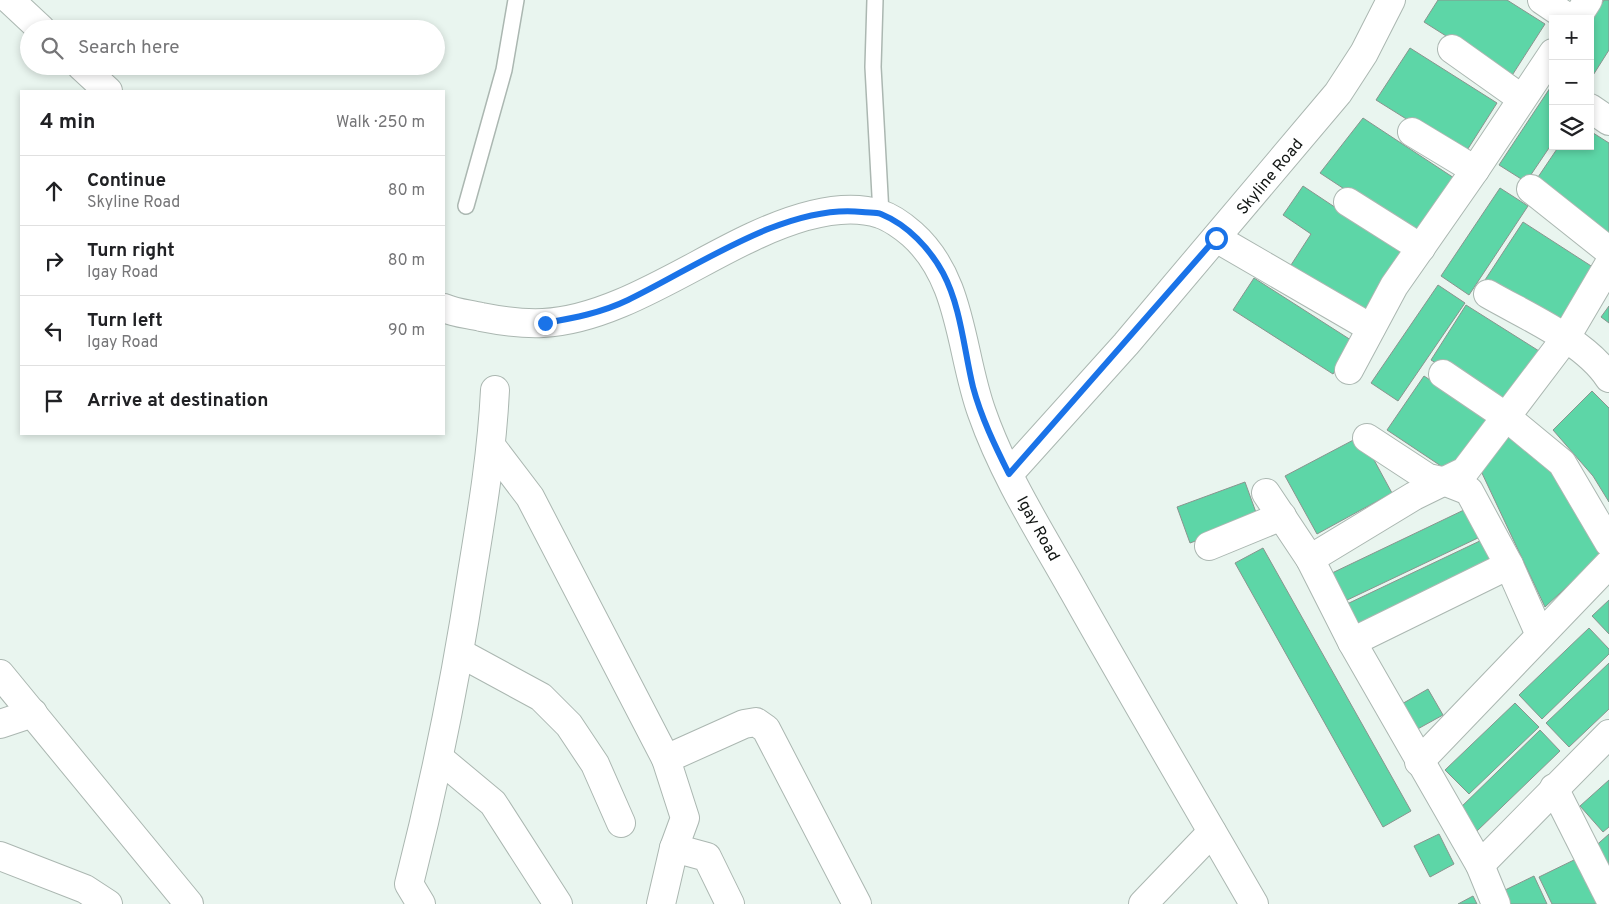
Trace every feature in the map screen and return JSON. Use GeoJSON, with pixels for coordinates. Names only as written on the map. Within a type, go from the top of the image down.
{"type":"FeatureCollection","features":[{"type":"Feature","properties":{"kind":"street"},"geometry":{"type":"LineString","coordinates":[[10,0],[31,20]]}},
{"type":"Feature","properties":{"kind":"street","name":"Skyline Road"},"geometry":{"type":"LineString","coordinates":[[1009,474],[1216,238],[1338,93],[1364,53],[1391,0]]}},
{"type":"Feature","properties":{"kind":"street"},"geometry":{"type":"LineString","coordinates":[[1542,0],[1564,15]]}},
{"type":"Feature","properties":{"kind":"street"},"geometry":{"type":"LineString","coordinates":[[1579,15],[1588,0]]}},
{"type":"Feature","properties":{"kind":"street"},"geometry":{"type":"LineString","coordinates":[[1452,49],[1521,98]]}},
{"type":"Feature","properties":{"kind":"street"},"geometry":{"type":"LineString","coordinates":[[1349,370],[1394,286],[1475,170],[1521,98],[1549,59]]}},
{"type":"Feature","properties":{"kind":"street"},"geometry":{"type":"LineString","coordinates":[[91,75],[107,90]]}},
{"type":"Feature","properties":{"kind":"street"},"geometry":{"type":"LineString","coordinates":[[1594,111],[1609,120]]}},
{"type":"Feature","properties":{"kind":"street"},"geometry":{"type":"LineString","coordinates":[[1412,132],[1475,170]]}},
{"type":"Feature","properties":{"kind":"street"},"geometry":{"type":"LineString","coordinates":[[1530,189],[1609,251]]}},
{"type":"Feature","properties":{"kind":"street"},"geometry":{"type":"LineString","coordinates":[[1348,202],[1421,248]]}},
{"type":"Feature","properties":{"kind":"street","name":"Igay Road"},"geometry":{"type":"LineString","coordinates":[[445,308],[503,321],[545,323],[590,315],[627,301],[716,254],[771,229],[805,218],[845,210],[881,214],[910,232],[929,251],[944,275],[956,309],[977,398],[995,446],[1009,474],[1120,673],[1254,904]]}},
{"type":"Feature","properties":{"kind":"street"},"geometry":{"type":"LineString","coordinates":[[1216,238],[1371,328]]}},
{"type":"Feature","properties":{"kind":"street"},"geometry":{"type":"LineString","coordinates":[[1310,559],[1414,496],[1446,482],[1465,471],[1565,339],[1609,264]]}},
{"type":"Feature","properties":{"kind":"street"},"geometry":{"type":"LineString","coordinates":[[1488,294],[1565,339],[1601,366],[1609,378]]}},
{"type":"Feature","properties":{"kind":"street"},"geometry":{"type":"LineString","coordinates":[[1444,374],[1505,416],[1562,463],[1609,543]]}},
{"type":"Feature","properties":{"kind":"street"},"geometry":{"type":"LineString","coordinates":[[421,904],[409,884],[439,758],[460,653],[492,447],[495,390]]}},
{"type":"Feature","properties":{"kind":"street"},"geometry":{"type":"LineString","coordinates":[[1366,438],[1428,478],[1446,482],[1469,491],[1509,565],[1540,635]]}},
{"type":"Feature","properties":{"kind":"street"},"geometry":{"type":"LineString","coordinates":[[492,447],[530,497],[666,759],[685,818],[674,848],[661,904]]}},
{"type":"Feature","properties":{"kind":"street"},"geometry":{"type":"LineString","coordinates":[[1266,492],[1310,559],[1352,642],[1419,762],[1480,865],[1496,904]]}},
{"type":"Feature","properties":{"kind":"street"},"geometry":{"type":"LineString","coordinates":[[1209,546],[1282,516]]}},
{"type":"Feature","properties":{"kind":"street"},"geometry":{"type":"LineString","coordinates":[[1419,762],[1609,564]]}},
{"type":"Feature","properties":{"kind":"street"},"geometry":{"type":"LineString","coordinates":[[1352,642],[1509,565]]}},
{"type":"Feature","properties":{"kind":"street"},"geometry":{"type":"LineString","coordinates":[[460,653],[540,697],[569,725],[595,764],[621,822]]}},
{"type":"Feature","properties":{"kind":"street"},"geometry":{"type":"LineString","coordinates":[[0,674],[188,904]]}},
{"type":"Feature","properties":{"kind":"street"},"geometry":{"type":"LineString","coordinates":[[0,724],[33,713]]}},
{"type":"Feature","properties":{"kind":"street"},"geometry":{"type":"LineString","coordinates":[[666,759],[744,724],[756,722],[766,729],[857,904]]}},
{"type":"Feature","properties":{"kind":"street"},"geometry":{"type":"LineString","coordinates":[[1480,865],[1609,734]]}},
{"type":"Feature","properties":{"kind":"street"},"geometry":{"type":"LineString","coordinates":[[439,758],[494,803],[558,904]]}},
{"type":"Feature","properties":{"kind":"street"},"geometry":{"type":"LineString","coordinates":[[1554,788],[1607,888]]}},
{"type":"Feature","properties":{"kind":"street"},"geometry":{"type":"LineString","coordinates":[[1143,904],[1212,832]]}},
{"type":"Feature","properties":{"kind":"street"},"geometry":{"type":"LineString","coordinates":[[674,848],[707,857],[730,904]]}},
{"type":"Feature","properties":{"kind":"street"},"geometry":{"type":"LineString","coordinates":[[0,856],[85,889],[108,904]]}},
{"type":"Feature","properties":{"kind":"lane"},"geometry":{"type":"LineString","coordinates":[[466,206],[504,70],[516,0]]}},
{"type":"Feature","properties":{"kind":"lane"},"geometry":{"type":"LineString","coordinates":[[875,0],[873,67],[881,214]]}},
{"type":"Feature","properties":{"kind":"building"},"geometry":{"type":"Polygon","coordinates":[[[1438,0],[1507,0],[1545,24],[1511,77],[1424,22],[1438,0]]]}},
{"type":"Feature","properties":{"kind":"building"},"geometry":{"type":"Polygon","coordinates":[[[1604,0],[1609,0],[1609,50],[1594,74],[1594,60],[1594,16],[1604,0]]]}},
{"type":"Feature","properties":{"kind":"building"},"geometry":{"type":"Polygon","coordinates":[[[1410,48],[1497,103],[1464,155],[1376,100],[1410,48]]]}},
{"type":"Feature","properties":{"kind":"building"},"geometry":{"type":"Polygon","coordinates":[[[1549,90],[1549,148],[1526,182],[1499,165],[1549,90]]]}},
{"type":"Feature","properties":{"kind":"building"},"geometry":{"type":"Polygon","coordinates":[[[1363,118],[1454,178],[1414,235],[1320,173],[1363,118]]]}},
{"type":"Feature","properties":{"kind":"building"},"geometry":{"type":"Polygon","coordinates":[[[1594,134],[1609,143],[1609,233],[1534,183],[1556,150],[1594,150],[1594,134]]]}},
{"type":"Feature","properties":{"kind":"building"},"geometry":{"type":"Polygon","coordinates":[[[1303,186],[1404,253],[1363,313],[1291,265],[1311,234],[1283,215],[1303,186]]]}},
{"type":"Feature","properties":{"kind":"building"},"geometry":{"type":"Polygon","coordinates":[[[1500,188],[1528,206],[1469,295],[1441,276],[1500,188]]]}},
{"type":"Feature","properties":{"kind":"building"},"geometry":{"type":"Polygon","coordinates":[[[1523,222],[1602,273],[1565,331],[1485,280],[1523,222]]]}},
{"type":"Feature","properties":{"kind":"building"},"geometry":{"type":"Polygon","coordinates":[[[1254,278],[1354,342],[1333,374],[1233,310],[1254,278]]]}},
{"type":"Feature","properties":{"kind":"building"},"geometry":{"type":"Polygon","coordinates":[[[1438,285],[1465,303],[1398,401],[1371,383],[1438,285]]]}},
{"type":"Feature","properties":{"kind":"building"},"geometry":{"type":"Polygon","coordinates":[[[1466,305],[1539,351],[1504,405],[1431,360],[1466,305]]]}},
{"type":"Feature","properties":{"kind":"building"},"geometry":{"type":"Polygon","coordinates":[[[1609,306],[1609,323],[1601,317],[1609,306]]]}},
{"type":"Feature","properties":{"kind":"building"},"geometry":{"type":"Polygon","coordinates":[[[1424,376],[1490,419],[1453,474],[1387,430],[1424,376]]]}},
{"type":"Feature","properties":{"kind":"building"},"geometry":{"type":"Polygon","coordinates":[[[1592,391],[1609,408],[1609,502],[1593,476],[1553,430],[1592,391]]]}},
{"type":"Feature","properties":{"kind":"building"},"geometry":{"type":"Polygon","coordinates":[[[1511,429],[1537,450],[1602,554],[1545,607],[1481,471],[1511,429]]]}},
{"type":"Feature","properties":{"kind":"building"},"geometry":{"type":"Polygon","coordinates":[[[1361,436],[1392,493],[1317,534],[1285,476],[1361,436]]]}},
{"type":"Feature","properties":{"kind":"building"},"geometry":{"type":"Polygon","coordinates":[[[1245,482],[1258,518],[1190,543],[1177,507],[1245,482]]]}},
{"type":"Feature","properties":{"kind":"building"},"geometry":{"type":"Polygon","coordinates":[[[1466,509],[1480,537],[1343,602],[1330,574],[1466,509]]]}},
{"type":"Feature","properties":{"kind":"building"},"geometry":{"type":"Polygon","coordinates":[[[1484,539],[1497,567],[1361,632],[1347,604],[1484,539]]]}},
{"type":"Feature","properties":{"kind":"building"},"geometry":{"type":"Polygon","coordinates":[[[1263,548],[1411,811],[1383,827],[1235,563],[1263,548]]]}},
{"type":"Feature","properties":{"kind":"building"},"geometry":{"type":"Polygon","coordinates":[[[1609,600],[1609,634],[1592,616],[1609,600]]]}},
{"type":"Feature","properties":{"kind":"building"},"geometry":{"type":"Polygon","coordinates":[[[1589,628],[1609,649],[1609,654],[1542,719],[1519,695],[1589,628]]]}},
{"type":"Feature","properties":{"kind":"building"},"geometry":{"type":"Polygon","coordinates":[[[1609,663],[1609,709],[1569,747],[1546,723],[1609,663]]]}},
{"type":"Feature","properties":{"kind":"building"},"geometry":{"type":"Polygon","coordinates":[[[1428,689],[1443,715],[1414,731],[1400,705],[1428,689]]]}},
{"type":"Feature","properties":{"kind":"building"},"geometry":{"type":"Polygon","coordinates":[[[1515,703],[1539,727],[1469,794],[1445,770],[1515,703]]]}},
{"type":"Feature","properties":{"kind":"building"},"geometry":{"type":"Polygon","coordinates":[[[1540,730],[1560,751],[1477,831],[1457,811],[1540,730]]]}},
{"type":"Feature","properties":{"kind":"building"},"geometry":{"type":"Polygon","coordinates":[[[1609,780],[1609,827],[1603,832],[1580,806],[1609,780]]]}},
{"type":"Feature","properties":{"kind":"building"},"geometry":{"type":"Polygon","coordinates":[[[1439,834],[1454,864],[1430,877],[1414,846],[1439,834]]]}},
{"type":"Feature","properties":{"kind":"building"},"geometry":{"type":"Polygon","coordinates":[[[1609,834],[1609,871],[1591,850],[1609,834]]]}},
{"type":"Feature","properties":{"kind":"building"},"geometry":{"type":"Polygon","coordinates":[[[1576,859],[1598,904],[1552,904],[1539,877],[1576,859]]]}},
{"type":"Feature","properties":{"kind":"building"},"geometry":{"type":"Polygon","coordinates":[[[1534,876],[1547,904],[1506,904],[1501,892],[1534,876]]]}},
{"type":"Feature","properties":{"kind":"building"},"geometry":{"type":"Polygon","coordinates":[[[1473,896],[1477,904],[1458,904],[1473,896]]]}},
{"type":"Feature","properties":{"kind":"route"},"geometry":{"type":"LineString","coordinates":[[545,323],[590,315],[627,301],[762,232],[805,218],[845,210],[881,214],[910,232],[929,251],[944,275],[956,309],[982,416],[1009,474],[1126,344],[1216,238]]}}]}
